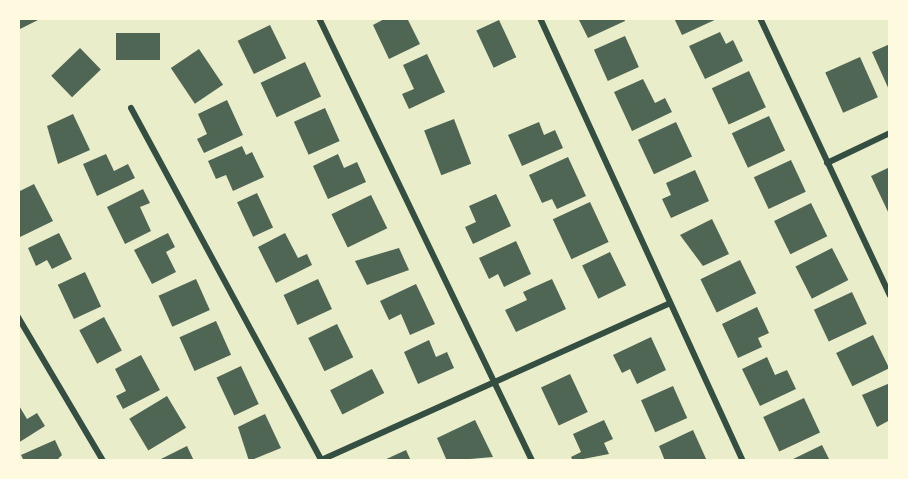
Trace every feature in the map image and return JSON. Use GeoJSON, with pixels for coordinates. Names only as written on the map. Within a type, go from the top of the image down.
{"type":"FeatureCollection","features":[{"type":"Feature","properties":{"kind":"street"},"geometry":{"type":"LineString","coordinates":[[319,18],[532,461]]}},
{"type":"Feature","properties":{"kind":"street"},"geometry":{"type":"LineString","coordinates":[[540,18],[669,304],[743,461]]}},
{"type":"Feature","properties":{"kind":"street"},"geometry":{"type":"LineString","coordinates":[[760,18],[890,295]]}},
{"type":"Feature","properties":{"kind":"street"},"geometry":{"type":"LineString","coordinates":[[131,108],[321,461],[669,304]]}},
{"type":"Feature","properties":{"kind":"street"},"geometry":{"type":"LineString","coordinates":[[827,163],[890,133]]}},
{"type":"Feature","properties":{"kind":"street"},"geometry":{"type":"LineString","coordinates":[[18,316],[103,461]]}},
{"type":"Feature","properties":{"kind":"building"},"geometry":{"type":"Polygon","coordinates":[[[18,18],[42,18],[18,30],[18,18]]]}},
{"type":"Feature","properties":{"kind":"building"},"geometry":{"type":"Polygon","coordinates":[[[386,18],[407,18],[420,44],[389,59],[373,25],[386,18]]]}},
{"type":"Feature","properties":{"kind":"building"},"geometry":{"type":"Polygon","coordinates":[[[578,18],[624,18],[625,21],[588,38],[578,18]]]}},
{"type":"Feature","properties":{"kind":"building"},"geometry":{"type":"Polygon","coordinates":[[[674,18],[719,18],[682,35],[674,18]]]}},
{"type":"Feature","properties":{"kind":"building"},"geometry":{"type":"Polygon","coordinates":[[[499,20],[516,57],[494,68],[476,31],[499,20]]]}},
{"type":"Feature","properties":{"kind":"building"},"geometry":{"type":"Polygon","coordinates":[[[270,25],[286,58],[254,74],[238,41],[270,25]]]}},
{"type":"Feature","properties":{"kind":"building"},"geometry":{"type":"Polygon","coordinates":[[[720,32],[726,44],[733,40],[743,61],[705,79],[689,46],[720,32]]]}},
{"type":"Feature","properties":{"kind":"building"},"geometry":{"type":"Polygon","coordinates":[[[116,33],[160,33],[160,60],[116,60],[116,33]]]}},
{"type":"Feature","properties":{"kind":"building"},"geometry":{"type":"Polygon","coordinates":[[[625,36],[639,67],[608,81],[594,50],[625,36]]]}},
{"type":"Feature","properties":{"kind":"building"},"geometry":{"type":"Polygon","coordinates":[[[890,44],[890,92],[872,52],[890,44]]]}},
{"type":"Feature","properties":{"kind":"building"},"geometry":{"type":"Polygon","coordinates":[[[80,48],[101,70],[72,97],[51,76],[80,48]]]}},
{"type":"Feature","properties":{"kind":"building"},"geometry":{"type":"Polygon","coordinates":[[[199,49],[223,85],[195,104],[171,68],[199,49]]]}},
{"type":"Feature","properties":{"kind":"building"},"geometry":{"type":"Polygon","coordinates":[[[427,54],[445,92],[409,109],[402,94],[414,89],[403,65],[427,54]]]}},
{"type":"Feature","properties":{"kind":"building"},"geometry":{"type":"Polygon","coordinates":[[[860,57],[878,97],[843,113],[825,72],[860,57]]]}},
{"type":"Feature","properties":{"kind":"building"},"geometry":{"type":"Polygon","coordinates":[[[305,62],[321,96],[277,117],[261,83],[305,62]]]}},
{"type":"Feature","properties":{"kind":"building"},"geometry":{"type":"Polygon","coordinates":[[[749,71],[766,107],[729,125],[712,88],[749,71]]]}},
{"type":"Feature","properties":{"kind":"building"},"geometry":{"type":"Polygon","coordinates":[[[643,79],[655,103],[665,98],[672,112],[632,131],[614,92],[643,79]]]}},
{"type":"Feature","properties":{"kind":"building"},"geometry":{"type":"Polygon","coordinates":[[[227,100],[243,135],[204,153],[197,139],[207,134],[198,114],[227,100]]]}},
{"type":"Feature","properties":{"kind":"building"},"geometry":{"type":"Polygon","coordinates":[[[325,108],[340,141],[309,155],[294,122],[325,108]]]}},
{"type":"Feature","properties":{"kind":"building"},"geometry":{"type":"Polygon","coordinates":[[[73,114],[90,150],[58,164],[47,126],[73,114]]]}},
{"type":"Feature","properties":{"kind":"building"},"geometry":{"type":"Polygon","coordinates":[[[769,116],[785,150],[748,168],[732,133],[769,116]]]}},
{"type":"Feature","properties":{"kind":"building"},"geometry":{"type":"Polygon","coordinates":[[[454,119],[471,164],[441,175],[424,130],[454,119]]]}},
{"type":"Feature","properties":{"kind":"building"},"geometry":{"type":"Polygon","coordinates":[[[539,122],[544,135],[555,130],[563,148],[522,166],[508,135],[539,122]]]}},
{"type":"Feature","properties":{"kind":"building"},"geometry":{"type":"Polygon","coordinates":[[[676,122],[692,156],[654,174],[638,140],[676,122]]]}},
{"type":"Feature","properties":{"kind":"building"},"geometry":{"type":"Polygon","coordinates":[[[242,146],[246,155],[252,152],[264,177],[233,191],[226,175],[216,179],[208,161],[242,146]]]}},
{"type":"Feature","properties":{"kind":"building"},"geometry":{"type":"Polygon","coordinates":[[[106,154],[114,171],[128,164],[135,178],[97,196],[83,164],[106,154]]]}},
{"type":"Feature","properties":{"kind":"building"},"geometry":{"type":"Polygon","coordinates":[[[338,154],[344,168],[357,162],[366,182],[328,199],[313,166],[338,154]]]}},
{"type":"Feature","properties":{"kind":"building"},"geometry":{"type":"Polygon","coordinates":[[[568,157],[586,196],[557,209],[552,199],[542,203],[529,175],[568,157]]]}},
{"type":"Feature","properties":{"kind":"building"},"geometry":{"type":"Polygon","coordinates":[[[791,160],[806,192],[769,209],[754,177],[791,160]]]}},
{"type":"Feature","properties":{"kind":"building"},"geometry":{"type":"Polygon","coordinates":[[[890,167],[890,216],[871,176],[890,167]]]}},
{"type":"Feature","properties":{"kind":"building"},"geometry":{"type":"Polygon","coordinates":[[[695,170],[709,201],[671,218],[662,199],[671,195],[666,183],[695,170]]]}},
{"type":"Feature","properties":{"kind":"building"},"geometry":{"type":"Polygon","coordinates":[[[34,184],[53,221],[18,238],[18,192],[34,184]]]}},
{"type":"Feature","properties":{"kind":"building"},"geometry":{"type":"Polygon","coordinates":[[[143,189],[150,203],[140,207],[151,231],[125,244],[107,207],[143,189]]]}},
{"type":"Feature","properties":{"kind":"building"},"geometry":{"type":"Polygon","coordinates":[[[257,193],[273,227],[253,237],[237,202],[257,193]]]}},
{"type":"Feature","properties":{"kind":"building"},"geometry":{"type":"Polygon","coordinates":[[[496,194],[511,226],[473,244],[465,227],[476,222],[469,206],[496,194]]]}},
{"type":"Feature","properties":{"kind":"building"},"geometry":{"type":"Polygon","coordinates":[[[371,195],[387,228],[348,248],[331,214],[371,195]]]}},
{"type":"Feature","properties":{"kind":"building"},"geometry":{"type":"Polygon","coordinates":[[[590,202],[609,242],[571,259],[553,219],[590,202]]]}},
{"type":"Feature","properties":{"kind":"building"},"geometry":{"type":"Polygon","coordinates":[[[811,203],[827,236],[790,254],[774,221],[811,203]]]}},
{"type":"Feature","properties":{"kind":"building"},"geometry":{"type":"Polygon","coordinates":[[[712,219],[729,254],[703,266],[680,235],[712,219]]]}},
{"type":"Feature","properties":{"kind":"building"},"geometry":{"type":"Polygon","coordinates":[[[59,233],[72,259],[52,269],[47,260],[36,266],[28,248],[59,233]]]}},
{"type":"Feature","properties":{"kind":"building"},"geometry":{"type":"Polygon","coordinates":[[[168,233],[175,247],[166,252],[176,272],[152,284],[134,250],[168,233]]]}},
{"type":"Feature","properties":{"kind":"building"},"geometry":{"type":"Polygon","coordinates":[[[285,233],[298,258],[307,254],[312,265],[276,283],[258,247],[285,233]]]}},
{"type":"Feature","properties":{"kind":"building"},"geometry":{"type":"Polygon","coordinates":[[[516,241],[531,274],[504,287],[498,274],[489,279],[479,258],[516,241]]]}},
{"type":"Feature","properties":{"kind":"building"},"geometry":{"type":"Polygon","coordinates":[[[399,248],[409,270],[367,285],[355,261],[399,248]]]}},
{"type":"Feature","properties":{"kind":"building"},"geometry":{"type":"Polygon","coordinates":[[[832,248],[848,280],[812,299],[795,267],[832,248]]]}},
{"type":"Feature","properties":{"kind":"building"},"geometry":{"type":"Polygon","coordinates":[[[610,252],[626,285],[598,299],[582,266],[610,252]]]}},
{"type":"Feature","properties":{"kind":"building"},"geometry":{"type":"Polygon","coordinates":[[[740,260],[756,293],[717,313],[700,279],[740,260]]]}},
{"type":"Feature","properties":{"kind":"building"},"geometry":{"type":"Polygon","coordinates":[[[85,272],[101,306],[74,319],[58,285],[85,272]]]}},
{"type":"Feature","properties":{"kind":"building"},"geometry":{"type":"Polygon","coordinates":[[[196,279],[210,310],[172,327],[159,296],[196,279]]]}},
{"type":"Feature","properties":{"kind":"building"},"geometry":{"type":"Polygon","coordinates":[[[318,279],[332,309],[298,325],[284,295],[318,279]]]}},
{"type":"Feature","properties":{"kind":"building"},"geometry":{"type":"Polygon","coordinates":[[[552,279],[566,309],[516,332],[505,310],[527,300],[523,292],[552,279]]]}},
{"type":"Feature","properties":{"kind":"building"},"geometry":{"type":"Polygon","coordinates":[[[416,284],[435,324],[410,335],[401,314],[389,320],[380,301],[416,284]]]}},
{"type":"Feature","properties":{"kind":"building"},"geometry":{"type":"Polygon","coordinates":[[[852,292],[867,324],[829,341],[814,310],[852,292]]]}},
{"type":"Feature","properties":{"kind":"building"},"geometry":{"type":"Polygon","coordinates":[[[757,307],[769,333],[758,338],[762,347],[738,358],[722,324],[757,307]]]}},
{"type":"Feature","properties":{"kind":"building"},"geometry":{"type":"Polygon","coordinates":[[[104,317],[122,351],[97,364],[79,330],[104,317]]]}},
{"type":"Feature","properties":{"kind":"building"},"geometry":{"type":"Polygon","coordinates":[[[216,321],[231,355],[195,371],[179,337],[216,321]]]}},
{"type":"Feature","properties":{"kind":"building"},"geometry":{"type":"Polygon","coordinates":[[[337,324],[353,357],[324,371],[308,338],[337,324]]]}},
{"type":"Feature","properties":{"kind":"building"},"geometry":{"type":"Polygon","coordinates":[[[873,335],[889,368],[852,386],[836,353],[873,335]]]}},
{"type":"Feature","properties":{"kind":"building"},"geometry":{"type":"Polygon","coordinates":[[[651,337],[666,370],[637,384],[630,369],[622,373],[613,355],[651,337]]]}},
{"type":"Feature","properties":{"kind":"building"},"geometry":{"type":"Polygon","coordinates":[[[429,340],[436,357],[447,352],[454,368],[418,384],[404,352],[429,340]]]}},
{"type":"Feature","properties":{"kind":"building"},"geometry":{"type":"Polygon","coordinates":[[[141,355],[160,390],[123,409],[116,396],[126,391],[115,369],[141,355]]]}},
{"type":"Feature","properties":{"kind":"building"},"geometry":{"type":"Polygon","coordinates":[[[767,357],[775,375],[787,370],[796,389],[760,406],[742,369],[767,357]]]}},
{"type":"Feature","properties":{"kind":"building"},"geometry":{"type":"Polygon","coordinates":[[[241,366],[259,404],[234,415],[217,377],[241,366]]]}},
{"type":"Feature","properties":{"kind":"building"},"geometry":{"type":"Polygon","coordinates":[[[372,369],[384,393],[342,414],[330,390],[372,369]]]}},
{"type":"Feature","properties":{"kind":"building"},"geometry":{"type":"Polygon","coordinates":[[[570,374],[588,412],[559,426],[541,388],[570,374]]]}},
{"type":"Feature","properties":{"kind":"building"},"geometry":{"type":"Polygon","coordinates":[[[890,383],[890,420],[877,427],[862,395],[890,383]]]}},
{"type":"Feature","properties":{"kind":"building"},"geometry":{"type":"Polygon","coordinates":[[[673,386],[687,418],[655,432],[641,400],[673,386]]]}},
{"type":"Feature","properties":{"kind":"building"},"geometry":{"type":"Polygon","coordinates":[[[167,396],[186,428],[148,450],[129,419],[167,396]]]}},
{"type":"Feature","properties":{"kind":"building"},"geometry":{"type":"Polygon","coordinates":[[[804,398],[820,432],[779,451],[763,417],[804,398]]]}},
{"type":"Feature","properties":{"kind":"building"},"geometry":{"type":"Polygon","coordinates":[[[18,404],[27,419],[37,413],[45,426],[18,443],[18,404]]]}},
{"type":"Feature","properties":{"kind":"building"},"geometry":{"type":"Polygon","coordinates":[[[265,414],[281,448],[249,461],[238,427],[265,414]]]}},
{"type":"Feature","properties":{"kind":"building"},"geometry":{"type":"Polygon","coordinates":[[[475,420],[493,457],[447,461],[437,438],[475,420]]]}},
{"type":"Feature","properties":{"kind":"building"},"geometry":{"type":"Polygon","coordinates":[[[604,420],[613,439],[604,443],[609,454],[573,461],[571,457],[581,452],[573,434],[604,420]]]}},
{"type":"Feature","properties":{"kind":"building"},"geometry":{"type":"Polygon","coordinates":[[[693,430],[707,461],[665,461],[659,446],[693,430]]]}},
{"type":"Feature","properties":{"kind":"building"},"geometry":{"type":"Polygon","coordinates":[[[55,440],[62,455],[56,461],[24,461],[21,455],[55,440]]]}},
{"type":"Feature","properties":{"kind":"building"},"geometry":{"type":"Polygon","coordinates":[[[822,445],[830,461],[789,461],[822,445]]]}},
{"type":"Feature","properties":{"kind":"building"},"geometry":{"type":"Polygon","coordinates":[[[187,446],[194,461],[157,461],[187,446]]]}},
{"type":"Feature","properties":{"kind":"building"},"geometry":{"type":"Polygon","coordinates":[[[406,450],[411,461],[382,461],[406,450]]]}}]}
